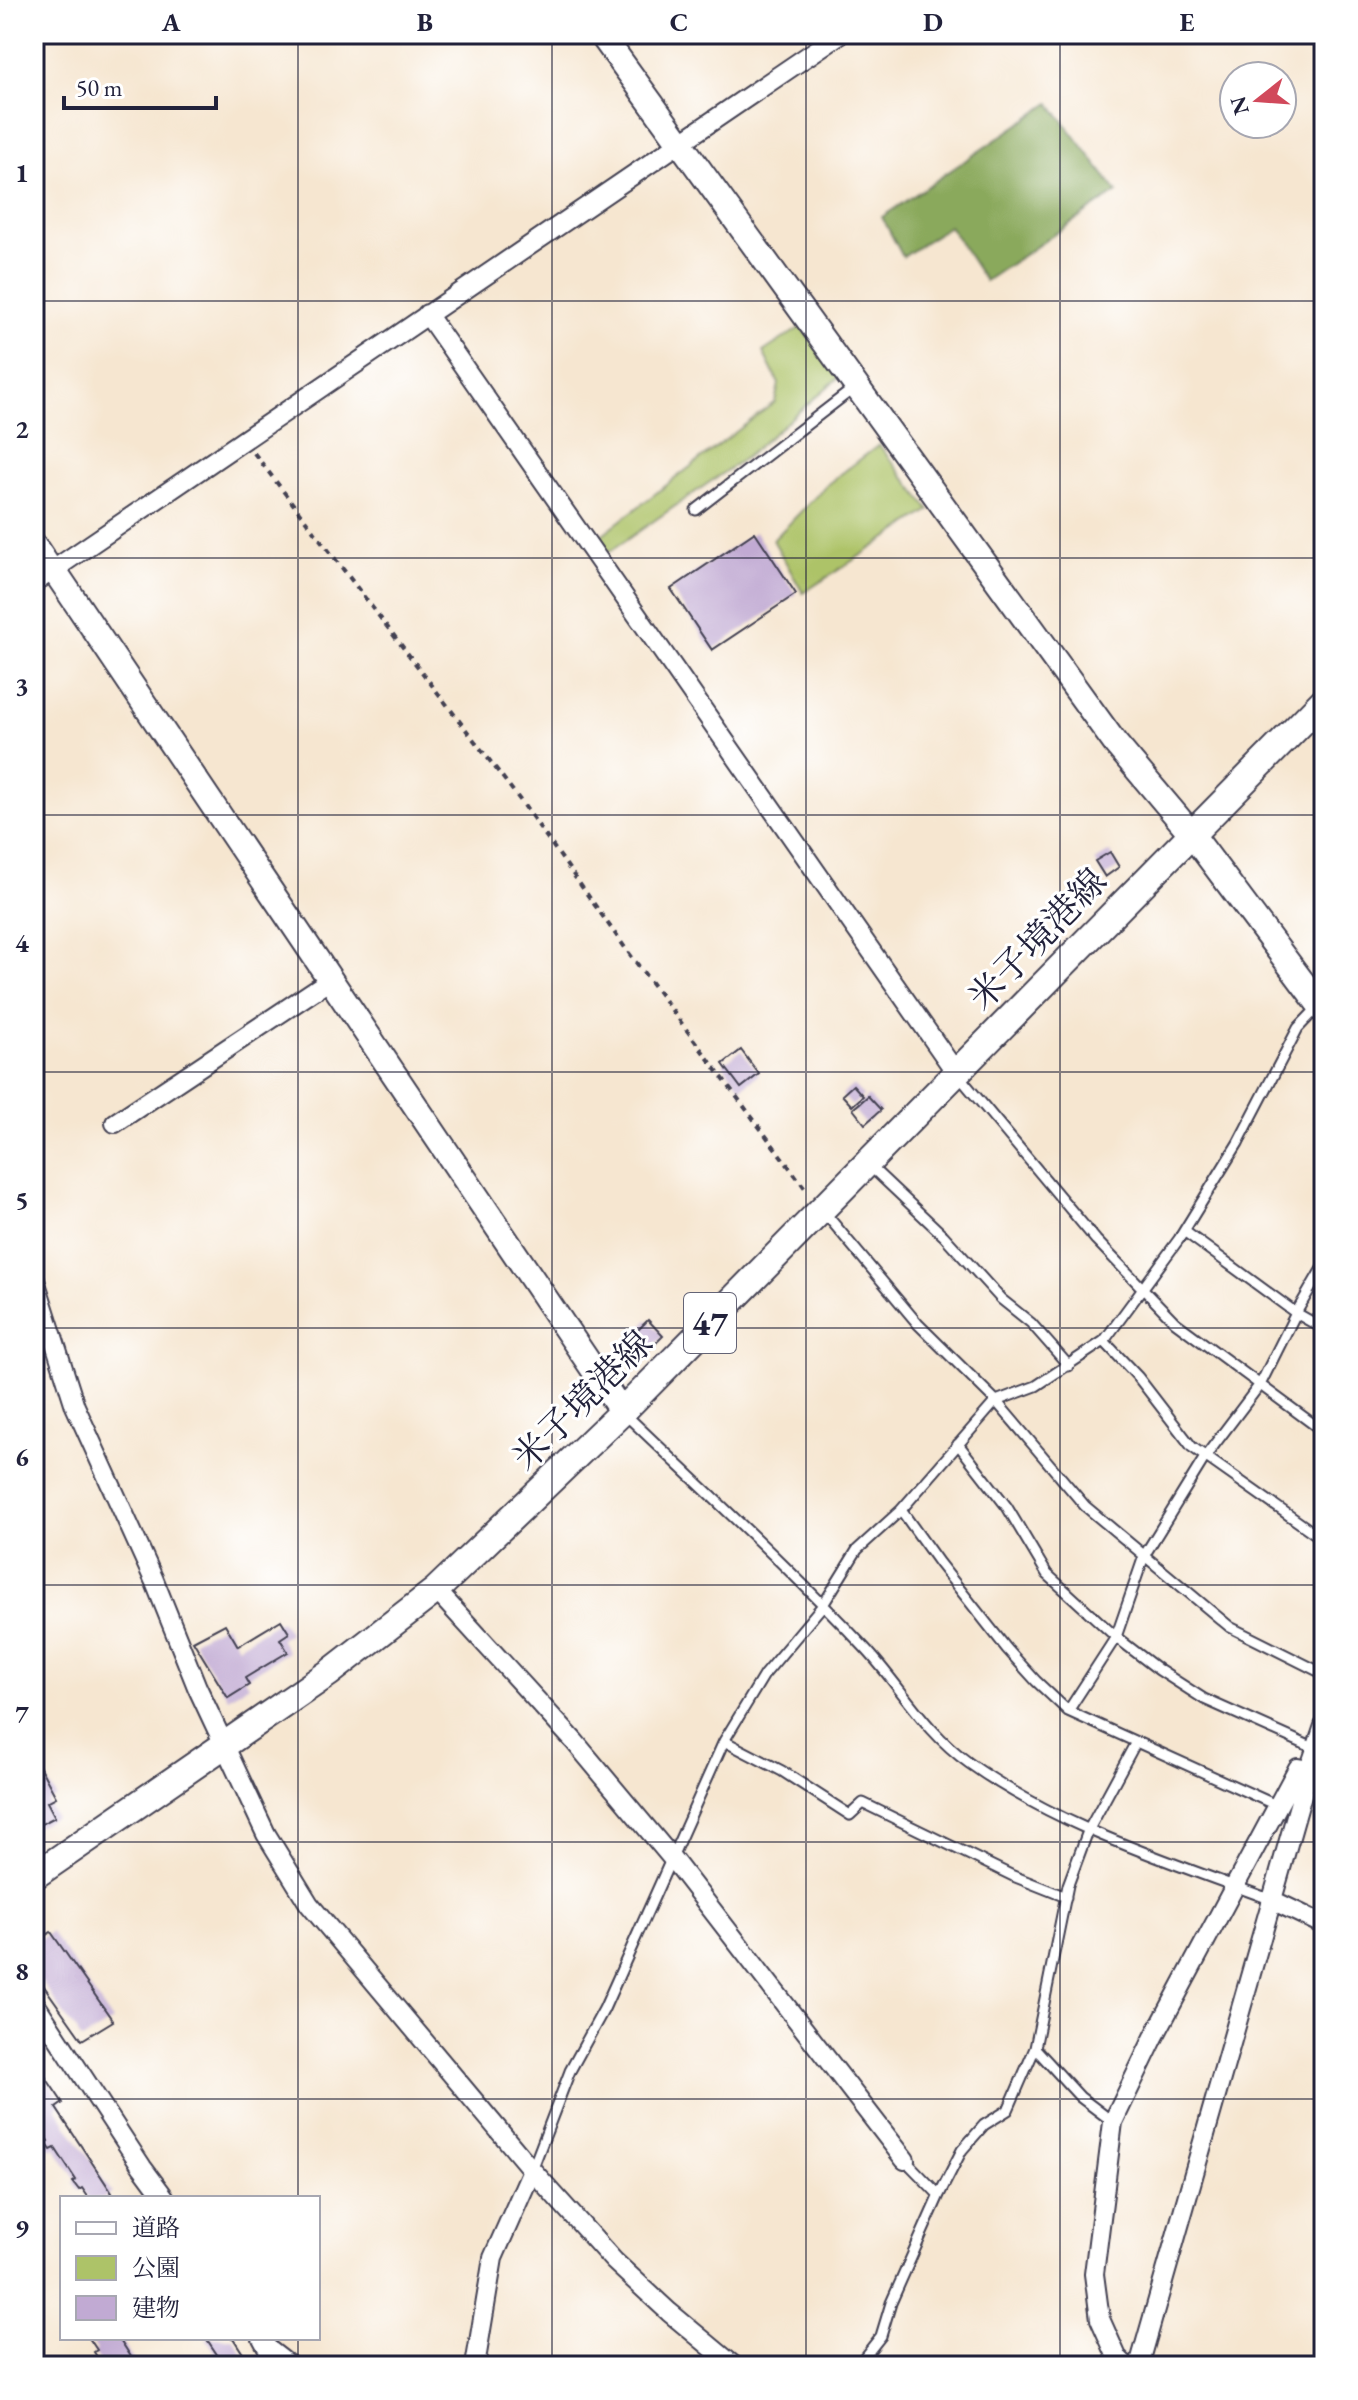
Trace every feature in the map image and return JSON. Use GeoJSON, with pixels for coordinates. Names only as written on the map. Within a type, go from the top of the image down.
{"type":"FeatureCollection","features":[{"type":"Feature","properties":{"kind":"main road","name":"米子境港線"},"geometry":{"type":"LineString","coordinates":[[34,1876],[329,1673],[436,1590],[622,1412],[957,1074],[1190,832],[1324,700]]}},
{"type":"Feature","properties":{"kind":"street"},"geometry":{"type":"LineString","coordinates":[[601,34],[1115,743],[1190,832],[1322,1008]]}},
{"type":"Feature","properties":{"kind":"street"},"geometry":{"type":"LineString","coordinates":[[44,576],[840,34]]}},
{"type":"Feature","properties":{"kind":"street"},"geometry":{"type":"LineString","coordinates":[[427,314],[957,1074]]}},
{"type":"Feature","properties":{"kind":"street"},"geometry":{"type":"LineString","coordinates":[[34,540],[44,576],[330,980],[622,1412]]}},
{"type":"Feature","properties":{"kind":"street"},"geometry":{"type":"LineString","coordinates":[[115,1123],[330,980]]}},
{"type":"Feature","properties":{"kind":"street"},"geometry":{"type":"LineString","coordinates":[[34,1277],[75,1406],[154,1580],[197,1687],[266,1834],[309,1904],[532,2170],[614,2261],[734,2366]]}},
{"type":"Feature","properties":{"kind":"street"},"geometry":{"type":"LineString","coordinates":[[436,1590],[574,1741],[671,1857],[905,2160]]}},
{"type":"Feature","properties":{"kind":"street"},"geometry":{"type":"LineString","coordinates":[[1139,2366],[1324,1726]]}},
{"type":"Feature","properties":{"kind":"street"},"geometry":{"type":"LineString","coordinates":[[1126,2366],[1117,2357],[1100,2319],[1094,2274],[1113,2122],[1140,2063],[1298,1768],[1309,1770]]}},
{"type":"Feature","properties":{"kind":"street"},"geometry":{"type":"LineString","coordinates":[[1272,1900],[1324,1925]]}},
{"type":"Feature","properties":{"kind":"street"},"geometry":{"type":"LineString","coordinates":[[34,2002],[164,2196]]}},
{"type":"Feature","properties":{"kind":"street"},"geometry":{"type":"LineString","coordinates":[[475,2366],[493,2258],[532,2170]]}},
{"type":"Feature","properties":{"kind":"street"},"geometry":{"type":"LineString","coordinates":[[263,2340],[268,2349],[290,2366]]}},
{"type":"Feature","properties":{"kind":"lane"},"geometry":{"type":"LineString","coordinates":[[696,510],[857,386]]}},
{"type":"Feature","properties":{"kind":"lane"},"geometry":{"type":"LineString","coordinates":[[532,2170],[570,2071],[604,2009],[724,1741],[764,1675],[823,1605],[857,1550],[901,1510],[996,1401],[1036,1386],[1104,1341],[1184,1231],[1238,1143],[1298,1028],[1322,1008]]}},
{"type":"Feature","properties":{"kind":"lane"},"geometry":{"type":"LineString","coordinates":[[957,1074],[1096,1240],[1142,1290],[1175,1322],[1324,1432]]}},
{"type":"Feature","properties":{"kind":"lane"},"geometry":{"type":"LineString","coordinates":[[868,1163],[944,1236],[1001,1299],[1031,1323],[1069,1366]]}},
{"type":"Feature","properties":{"kind":"lane"},"geometry":{"type":"LineString","coordinates":[[822,1210],[918,1324],[996,1401],[1085,1506],[1230,1627],[1324,1674]]}},
{"type":"Feature","properties":{"kind":"lane"},"geometry":{"type":"LineString","coordinates":[[1184,1231],[1296,1313],[1324,1329]]}},
{"type":"Feature","properties":{"kind":"lane"},"geometry":{"type":"LineString","coordinates":[[1068,1711],[1116,1637],[1144,1556],[1205,1457],[1261,1383],[1324,1265]]}},
{"type":"Feature","properties":{"kind":"lane"},"geometry":{"type":"LineString","coordinates":[[1104,1341],[1138,1377],[1192,1447],[1324,1540]]}},
{"type":"Feature","properties":{"kind":"lane"},"geometry":{"type":"LineString","coordinates":[[622,1412],[823,1605],[866,1649],[928,1727],[969,1763],[1088,1831],[1272,1900]]}},
{"type":"Feature","properties":{"kind":"lane"},"geometry":{"type":"LineString","coordinates":[[958,1444],[1007,1507],[1047,1574],[1116,1637],[1204,1699],[1316,1749]]}},
{"type":"Feature","properties":{"kind":"lane"},"geometry":{"type":"LineString","coordinates":[[901,1510],[1007,1649],[1068,1711],[1278,1806]]}},
{"type":"Feature","properties":{"kind":"lane"},"geometry":{"type":"LineString","coordinates":[[724,1741],[782,1771],[850,1815],[863,1803],[1013,1876],[1066,1897]]}},
{"type":"Feature","properties":{"kind":"lane"},"geometry":{"type":"LineString","coordinates":[[853,2366],[862,2360],[881,2336],[891,2303],[962,2150],[984,2125],[1008,2110],[1035,2048],[1066,1897],[1088,1831],[1136,1742]]}},
{"type":"Feature","properties":{"kind":"lane"},"geometry":{"type":"LineString","coordinates":[[1035,2048],[1080,2097],[1113,2122]]}},
{"type":"Feature","properties":{"kind":"lane"},"geometry":{"type":"LineString","coordinates":[[905,2160],[939,2195]]}},
{"type":"Feature","properties":{"kind":"path"},"geometry":{"type":"LineString","coordinates":[[243,439],[523,804],[626,949],[822,1210]]}},
{"type":"Feature","properties":{"kind":"green space"},"geometry":{"type":"Polygon","coordinates":[[[1050,103],[1117,192],[985,281],[949,226],[903,257],[882,217],[1050,103]]]}},
{"type":"Feature","properties":{"kind":"green space"},"geometry":{"type":"Polygon","coordinates":[[[801,327],[839,377],[746,457],[609,552],[595,540],[775,402],[779,384],[763,352],[801,327]]]}},
{"type":"Feature","properties":{"kind":"green space"},"geometry":{"type":"Polygon","coordinates":[[[879,445],[930,510],[803,593],[773,540],[829,483],[879,445]]]}},
{"type":"Feature","properties":{"kind":"building"},"geometry":{"type":"Polygon","coordinates":[[[755,532],[796,594],[712,650],[671,589],[755,532]]]}},
{"type":"Feature","properties":{"kind":"building"},"geometry":{"type":"Polygon","coordinates":[[[1110,852],[1119,867],[1105,877],[1095,861],[1110,852]]]}},
{"type":"Feature","properties":{"kind":"building"},"geometry":{"type":"Polygon","coordinates":[[[741,1050],[759,1074],[741,1088],[723,1064],[741,1050]]]}},
{"type":"Feature","properties":{"kind":"building"},"geometry":{"type":"Polygon","coordinates":[[[853,1085],[863,1096],[852,1106],[842,1095],[853,1085]]]}},
{"type":"Feature","properties":{"kind":"building"},"geometry":{"type":"Polygon","coordinates":[[[868,1096],[881,1110],[865,1124],[853,1109],[868,1096]]]}},
{"type":"Feature","properties":{"kind":"building"},"geometry":{"type":"Polygon","coordinates":[[[648,1320],[663,1336],[650,1349],[633,1335],[648,1320]]]}},
{"type":"Feature","properties":{"kind":"building"},"geometry":{"type":"Polygon","coordinates":[[[281,1620],[289,1633],[280,1639],[288,1652],[245,1678],[249,1685],[228,1698],[193,1641],[225,1624],[238,1646],[281,1620]]]}},
{"type":"Feature","properties":{"kind":"building"},"geometry":{"type":"Polygon","coordinates":[[[37,1762],[56,1797],[47,1802],[55,1817],[34,1828],[34,1764],[37,1762]]]}},
{"type":"Feature","properties":{"kind":"building"},"geometry":{"type":"Polygon","coordinates":[[[51,1932],[113,2021],[82,2040],[34,1972],[34,1943],[51,1932]]]}},
{"type":"Feature","properties":{"kind":"building"},"geometry":{"type":"Polygon","coordinates":[[[34,2060],[63,2103],[56,2108],[112,2193],[88,2196],[82,2188],[79,2190],[55,2148],[51,2150],[46,2143],[49,2141],[37,2123],[41,2120],[34,2109],[34,2060]]]}},
{"type":"Feature","properties":{"kind":"building"},"geometry":{"type":"Polygon","coordinates":[[[90,2340],[120,2340],[137,2366],[107,2366],[94,2352],[97,2350],[90,2340]]]}},
{"type":"Feature","properties":{"kind":"building"},"geometry":{"type":"Polygon","coordinates":[[[207,2340],[234,2340],[251,2366],[220,2366],[217,2361],[220,2359],[207,2340]]]}}]}
